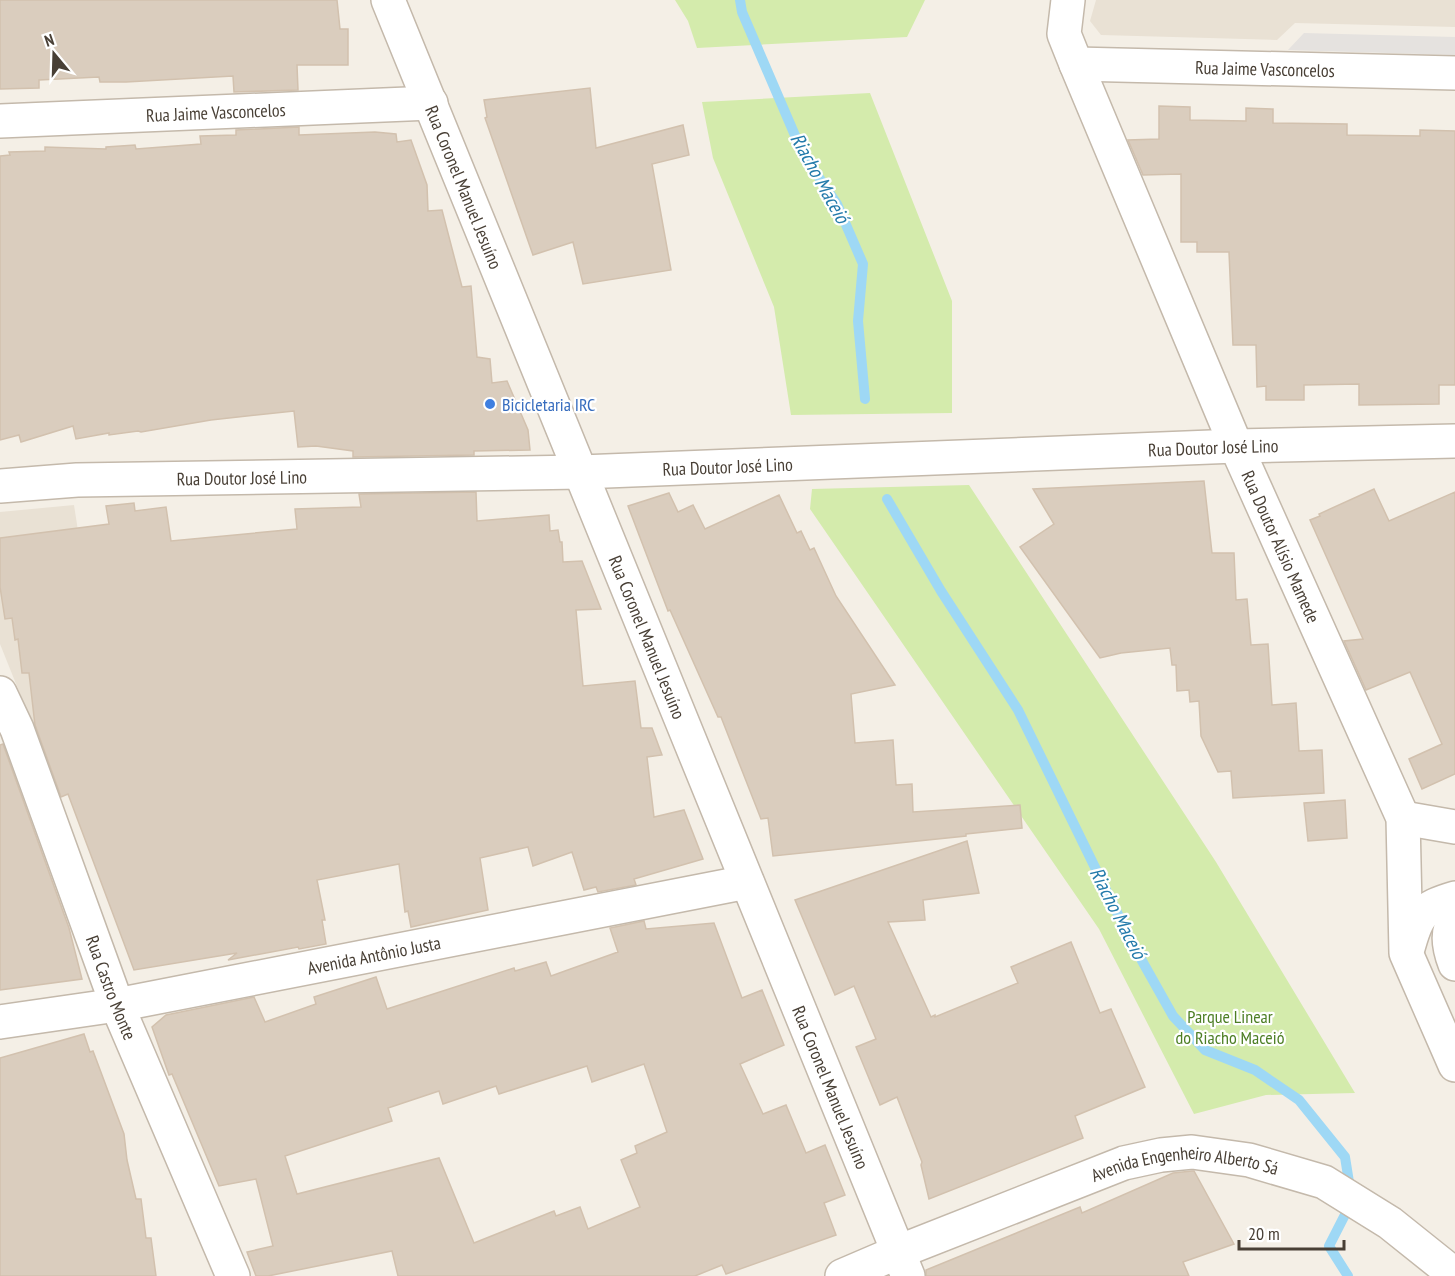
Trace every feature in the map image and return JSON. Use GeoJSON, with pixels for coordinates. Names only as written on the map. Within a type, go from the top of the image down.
{"type":"FeatureCollection","features":[{"type":"Feature","properties":{"kind":"street","name":"Rua Coronel Manuel Jesuíno"},"geometry":{"type":"LineString","coordinates":[[388,0],[903,1264]]}},
{"type":"Feature","properties":{"kind":"street","name":"Rua Doutor Alísio Mamede"},"geometry":{"type":"LineString","coordinates":[[1068,0],[1064,34],[1076,64],[1236,446],[1403,818],[1406,953],[1455,1065]]}},
{"type":"Feature","properties":{"kind":"street","name":"Rua Jaime Vasconcelos"},"geometry":{"type":"LineString","coordinates":[[1076,64],[1455,73]]}},
{"type":"Feature","properties":{"kind":"street","name":"Rua Jaime Vasconcelos"},"geometry":{"type":"LineString","coordinates":[[0,121],[431,103]]}},
{"type":"Feature","properties":{"kind":"street","name":"Rua Doutor José Lino"},"geometry":{"type":"LineString","coordinates":[[0,486],[77,480],[581,472],[1236,446],[1455,441]]}},
{"type":"Feature","properties":{"kind":"street","name":"Rua Castro Monte"},"geometry":{"type":"LineString","coordinates":[[0,693],[17,729],[117,1005],[234,1276]]}},
{"type":"Feature","properties":{"kind":"street"},"geometry":{"type":"LineString","coordinates":[[1403,818],[1455,827]]}},
{"type":"Feature","properties":{"kind":"street","name":"Avenida Antônio Justa"},"geometry":{"type":"LineString","coordinates":[[0,1022],[117,1005],[747,882]]}},
{"type":"Feature","properties":{"kind":"street"},"geometry":{"type":"LineString","coordinates":[[1406,953],[1415,921],[1438,903],[1455,898]]}},
{"type":"Feature","properties":{"kind":"street"},"geometry":{"type":"LineString","coordinates":[[1455,921],[1449,933],[1451,954],[1455,964]]}},
{"type":"Feature","properties":{"kind":"street","name":"Avenida Engenheiro Alberto Sá"},"geometry":{"type":"LineString","coordinates":[[842,1276],[903,1264],[1124,1163],[1161,1155],[1192,1152],[1249,1160],[1324,1182],[1390,1223],[1455,1275]]}},
{"type":"Feature","properties":{"kind":"shaded area"},"geometry":{"type":"Polygon","coordinates":[[[1096,0],[1455,0],[1455,27],[1295,23],[1277,40],[1101,35],[1090,21],[1096,0]]]}},
{"type":"Feature","properties":{"kind":"shaded area"},"geometry":{"type":"Polygon","coordinates":[[[1304,33],[1455,37],[1455,55],[1288,50],[1304,33]]]}},
{"type":"Feature","properties":{"kind":"shaded area"},"geometry":{"type":"Polygon","coordinates":[[[74,505],[109,731],[41,746],[0,644],[0,512],[74,505]]]}},
{"type":"Feature","properties":{"kind":"green space"},"geometry":{"type":"Polygon","coordinates":[[[675,0],[925,0],[907,37],[697,48],[688,21],[675,0]]]}},
{"type":"Feature","properties":{"kind":"green space"},"geometry":{"type":"Polygon","coordinates":[[[870,93],[952,301],[952,413],[791,415],[774,307],[713,158],[702,102],[870,93]]]}},
{"type":"Feature","properties":{"kind":"green space","name":"Parque Linear do Riacho Maceió"},"geometry":{"type":"Polygon","coordinates":[[[969,485],[1216,862],[1355,1093],[1266,1095],[1194,1114],[1099,929],[810,509],[812,489],[969,485]]]}},
{"type":"Feature","properties":{"kind":"building"},"geometry":{"type":"Polygon","coordinates":[[[0,0],[337,0],[340,29],[348,29],[348,65],[297,65],[298,90],[234,92],[233,76],[126,82],[100,82],[99,77],[39,80],[39,88],[0,89],[0,0]]]}},
{"type":"Feature","properties":{"kind":"building"},"geometry":{"type":"Polygon","coordinates":[[[590,88],[596,148],[683,125],[689,155],[652,164],[671,270],[583,284],[573,242],[533,255],[485,118],[487,117],[484,100],[590,88]]]}},
{"type":"Feature","properties":{"kind":"building"},"geometry":{"type":"Polygon","coordinates":[[[1159,106],[1190,107],[1190,120],[1246,121],[1246,108],[1273,109],[1273,123],[1347,124],[1347,135],[1420,136],[1420,130],[1455,131],[1455,385],[1439,385],[1439,404],[1359,405],[1359,384],[1304,385],[1304,400],[1266,400],[1266,386],[1257,387],[1256,345],[1233,345],[1229,252],[1197,252],[1197,242],[1181,242],[1181,174],[1143,175],[1128,140],[1159,139],[1159,106]]]}},
{"type":"Feature","properties":{"kind":"building"},"geometry":{"type":"Polygon","coordinates":[[[299,127],[299,135],[375,132],[396,134],[397,142],[411,140],[427,185],[428,211],[442,210],[462,287],[471,286],[477,357],[490,359],[492,383],[507,381],[528,430],[530,450],[474,451],[474,455],[353,457],[353,451],[316,446],[298,447],[294,411],[76,439],[73,426],[21,442],[19,435],[0,440],[0,156],[10,155],[9,152],[45,151],[45,147],[106,149],[106,147],[135,145],[136,149],[201,144],[200,136],[236,135],[236,130],[299,127]]]}},
{"type":"Feature","properties":{"kind":"building"},"geometry":{"type":"Polygon","coordinates":[[[1204,481],[1212,553],[1234,553],[1236,600],[1247,599],[1251,645],[1268,644],[1272,705],[1296,703],[1299,751],[1322,750],[1324,793],[1233,798],[1231,771],[1218,772],[1201,736],[1199,701],[1190,702],[1189,690],[1177,691],[1176,665],[1172,665],[1170,648],[1121,653],[1100,658],[1020,547],[1054,524],[1033,489],[1204,481]]]}},
{"type":"Feature","properties":{"kind":"building"},"geometry":{"type":"Polygon","coordinates":[[[1374,489],[1389,521],[1455,492],[1455,774],[1422,789],[1409,759],[1442,744],[1410,672],[1366,690],[1344,641],[1363,639],[1310,520],[1374,489]]]}},
{"type":"Feature","properties":{"kind":"building"},"geometry":{"type":"Polygon","coordinates":[[[476,492],[477,521],[549,515],[550,531],[558,530],[560,542],[562,542],[563,562],[582,561],[601,609],[576,610],[583,686],[635,681],[641,728],[652,728],[662,755],[647,757],[654,817],[684,810],[703,859],[634,879],[636,885],[598,892],[596,887],[584,890],[572,852],[533,866],[528,847],[480,858],[488,910],[411,927],[408,911],[405,912],[399,864],[317,880],[325,920],[322,920],[326,944],[228,960],[237,953],[134,970],[68,794],[61,797],[35,725],[29,673],[22,673],[18,639],[15,640],[12,618],[5,619],[0,587],[0,538],[109,524],[106,506],[134,503],[135,511],[166,507],[171,541],[297,529],[295,509],[361,507],[359,494],[476,492]]]}},
{"type":"Feature","properties":{"kind":"building"},"geometry":{"type":"Polygon","coordinates":[[[669,493],[678,512],[693,505],[705,529],[779,495],[797,533],[801,531],[810,550],[814,548],[836,596],[895,685],[851,694],[855,743],[893,740],[896,785],[912,784],[913,812],[1020,805],[1022,828],[773,856],[768,818],[761,819],[721,717],[718,717],[670,610],[668,611],[628,506],[669,493]]]}},
{"type":"Feature","properties":{"kind":"building"},"geometry":{"type":"Polygon","coordinates":[[[3,744],[69,928],[82,979],[0,990],[0,745],[3,744]]]}},
{"type":"Feature","properties":{"kind":"building"},"geometry":{"type":"Polygon","coordinates":[[[1345,800],[1347,838],[1308,841],[1304,803],[1345,800]]]}},
{"type":"Feature","properties":{"kind":"building"},"geometry":{"type":"Polygon","coordinates":[[[967,841],[979,893],[923,900],[925,920],[888,922],[931,1017],[1018,983],[1011,967],[1071,942],[1100,1013],[1111,1009],[1145,1087],[1075,1116],[1083,1138],[929,1199],[922,1162],[897,1097],[880,1105],[856,1047],[876,1039],[854,986],[835,995],[795,900],[967,841]]]}},
{"type":"Feature","properties":{"kind":"building"},"geometry":{"type":"Polygon","coordinates":[[[644,921],[646,929],[714,923],[742,998],[762,990],[784,1045],[740,1064],[763,1114],[786,1105],[806,1153],[825,1145],[845,1195],[824,1203],[836,1235],[726,1274],[722,1265],[695,1276],[398,1276],[392,1251],[268,1276],[256,1276],[247,1252],[273,1246],[256,1179],[219,1186],[172,1074],[169,1075],[152,1027],[166,1015],[254,997],[265,1022],[316,1004],[314,997],[376,977],[387,1009],[514,968],[515,971],[546,962],[551,976],[618,952],[610,928],[644,921]],[[644,1064],[592,1082],[587,1066],[499,1094],[496,1086],[443,1104],[439,1091],[388,1108],[392,1121],[285,1156],[297,1194],[439,1158],[474,1243],[554,1211],[556,1216],[580,1207],[588,1229],[640,1207],[621,1160],[637,1153],[635,1146],[667,1132],[644,1064]]]}},
{"type":"Feature","properties":{"kind":"building"},"geometry":{"type":"Polygon","coordinates":[[[84,1034],[90,1052],[93,1051],[124,1134],[136,1199],[141,1199],[146,1238],[151,1238],[156,1276],[0,1276],[0,1058],[84,1034]]]}},
{"type":"Feature","properties":{"kind":"building"},"geometry":{"type":"Polygon","coordinates":[[[1194,1171],[1234,1244],[1183,1262],[1189,1276],[926,1276],[926,1270],[1080,1207],[1082,1213],[1173,1173],[1194,1171]]]}},
{"type":"Feature","properties":{"kind":"waterway","name":"Riacho Maceió"},"geometry":{"type":"LineString","coordinates":[[740,0],[742,12],[803,154],[837,204],[863,264],[858,321],[865,399]]}},
{"type":"Feature","properties":{"kind":"waterway","name":"Riacho Maceió"},"geometry":{"type":"LineString","coordinates":[[887,499],[941,591],[1018,710],[1132,943],[1173,1016],[1205,1050],[1255,1070],[1299,1100],[1345,1157],[1352,1201],[1329,1246],[1348,1276]]}},
{"type":"Feature","properties":{"kind":"place","name":"Bicicletaria IRC"},"geometry":{"type":"Point","coordinates":[490,404]}}]}
